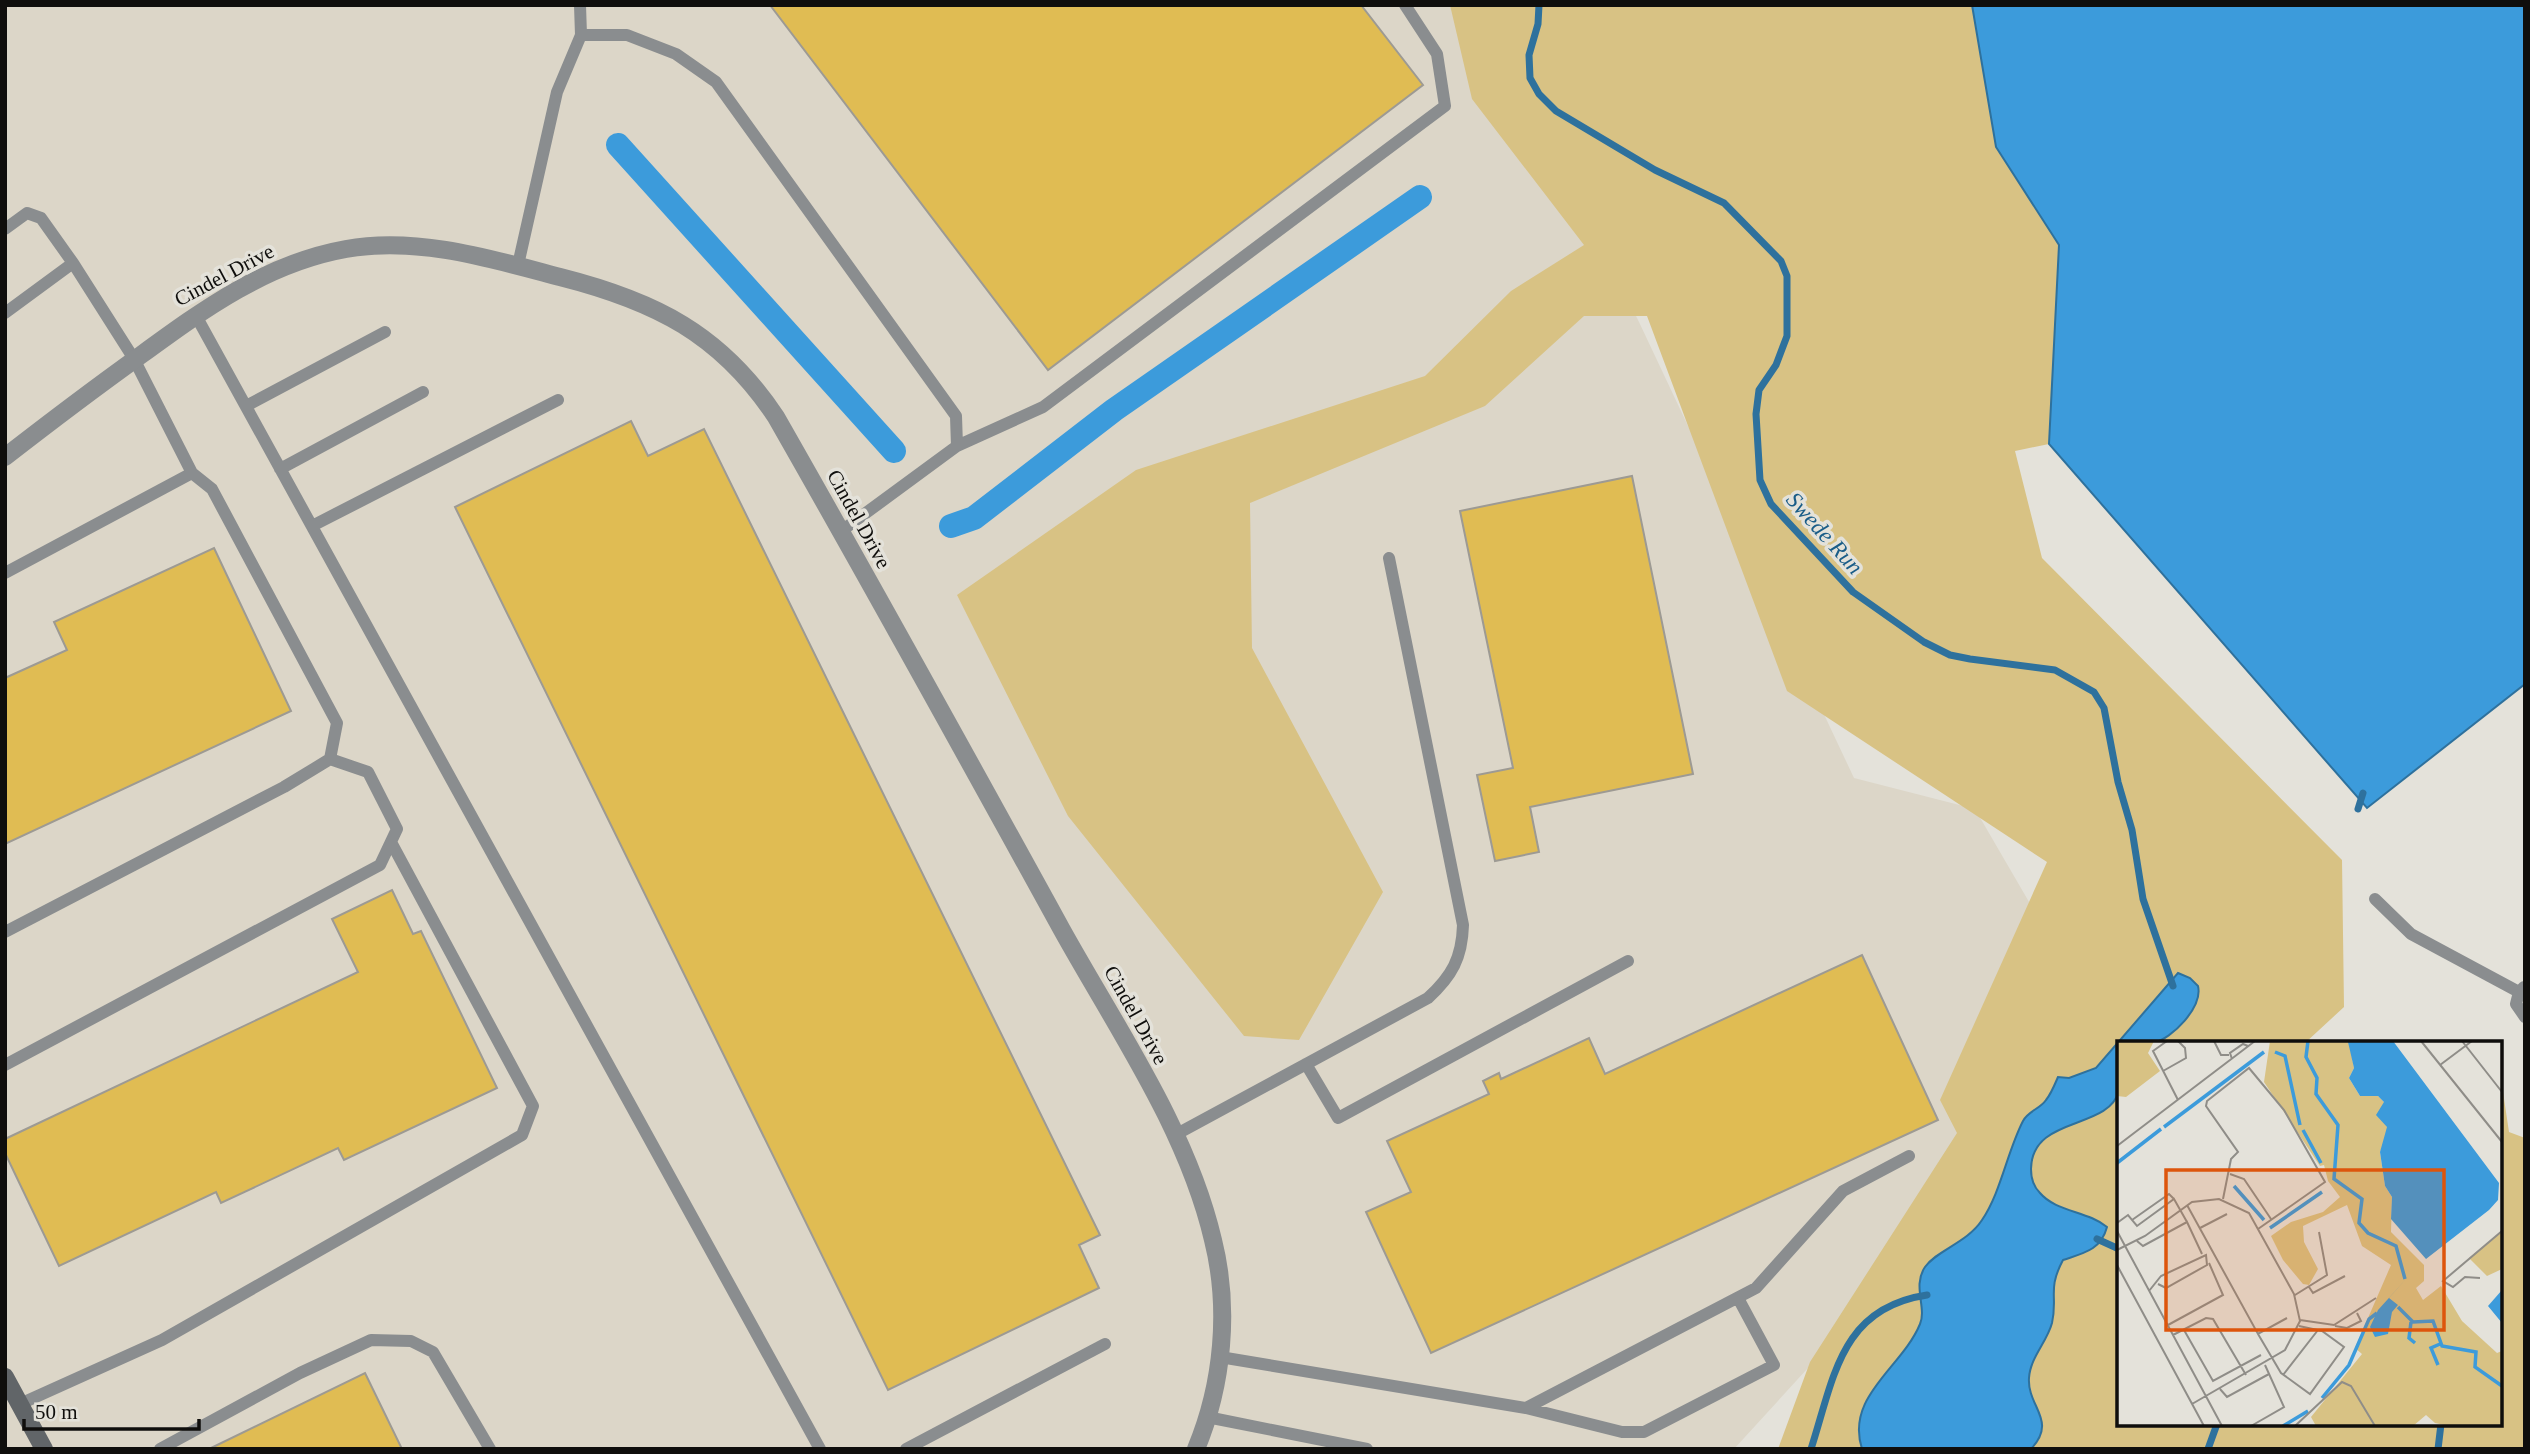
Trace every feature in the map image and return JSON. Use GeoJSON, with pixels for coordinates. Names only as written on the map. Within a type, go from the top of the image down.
{"type":"FeatureCollection","features":[{"type":"Feature","properties":{"kind":"street","name":"Cindel Drive"},"geometry":{"type":"LineString","coordinates":[[5,457],[195,314],[277,270],[348,249],[419,247],[518,265],[588,284],[653,307],[711,341],[758,389],[1175,1135],[1203,1202],[1214,1242],[1220,1284],[1220,1357],[1207,1417],[1196,1449]]}},
{"type":"Feature","properties":{"kind":"street"},"geometry":{"type":"LineString","coordinates":[[5,1377],[44,1449]]}},
{"type":"Feature","properties":{"kind":"lane"},"geometry":{"type":"LineString","coordinates":[[518,265],[557,92],[581,35],[580,5]]}},
{"type":"Feature","properties":{"kind":"lane"},"geometry":{"type":"LineString","coordinates":[[840,532],[957,446],[1043,407],[1445,106],[1437,54],[1405,5]]}},
{"type":"Feature","properties":{"kind":"lane"},"geometry":{"type":"LineString","coordinates":[[581,35],[627,34],[676,54],[716,82],[956,416],[957,446]]}},
{"type":"Feature","properties":{"kind":"lane"},"geometry":{"type":"LineString","coordinates":[[5,229],[27,213],[41,218],[73,264],[134,359],[192,473],[212,489],[337,723],[330,759],[284,787],[5,932]]}},
{"type":"Feature","properties":{"kind":"lane"},"geometry":{"type":"LineString","coordinates":[[5,313],[73,264]]}},
{"type":"Feature","properties":{"kind":"lane"},"geometry":{"type":"LineString","coordinates":[[195,314],[820,1449]]}},
{"type":"Feature","properties":{"kind":"lane"},"geometry":{"type":"LineString","coordinates":[[246,406],[384,332]]}},
{"type":"Feature","properties":{"kind":"lane"},"geometry":{"type":"LineString","coordinates":[[280,469],[423,392]]}},
{"type":"Feature","properties":{"kind":"lane"},"geometry":{"type":"LineString","coordinates":[[312,526],[558,400]]}},
{"type":"Feature","properties":{"kind":"lane"},"geometry":{"type":"LineString","coordinates":[[5,573],[192,473]]}},
{"type":"Feature","properties":{"kind":"lane"},"geometry":{"type":"LineString","coordinates":[[1175,1135],[1428,998],[1450,978],[1462,949],[1463,925],[1389,558]]}},
{"type":"Feature","properties":{"kind":"lane"},"geometry":{"type":"LineString","coordinates":[[5,1065],[380,865],[397,828],[368,772],[330,759]]}},
{"type":"Feature","properties":{"kind":"lane"},"geometry":{"type":"LineString","coordinates":[[20,1404],[162,1340],[522,1135],[533,1106],[391,842]]}},
{"type":"Feature","properties":{"kind":"lane"},"geometry":{"type":"LineString","coordinates":[[2375,899],[2411,934],[2522,989],[2516,1004],[2525,1017]]}},
{"type":"Feature","properties":{"kind":"lane"},"geometry":{"type":"LineString","coordinates":[[1306,1064],[1338,1118],[1628,961]]}},
{"type":"Feature","properties":{"kind":"lane"},"geometry":{"type":"LineString","coordinates":[[1526,1408],[1756,1288],[1843,1191],[1909,1156]]}},
{"type":"Feature","properties":{"kind":"lane"},"geometry":{"type":"LineString","coordinates":[[1220,1357],[1526,1408],[1622,1432],[1644,1432],[1774,1365],[1738,1298]]}},
{"type":"Feature","properties":{"kind":"lane"},"geometry":{"type":"LineString","coordinates":[[163,1448],[300,1373],[371,1340],[411,1341],[433,1352],[490,1449]]}},
{"type":"Feature","properties":{"kind":"lane"},"geometry":{"type":"LineString","coordinates":[[906,1449],[1105,1343]]}},
{"type":"Feature","properties":{"kind":"lane"},"geometry":{"type":"LineString","coordinates":[[1207,1417],[1367,1449]]}},
{"type":"Feature","properties":{"kind":"shaded area"},"geometry":{"type":"Polygon","coordinates":[[[5,5],[1483,5],[1639,322],[1854,778],[1975,809],[2046,931],[2000,1158],[1734,1449],[5,1449],[5,5]]]}},
{"type":"Feature","properties":{"kind":"shaded area"},"geometry":{"type":"Polygon","coordinates":[[[1450,5],[1972,5],[1996,147],[2059,245],[2049,444],[2015,451],[2042,558],[2342,860],[2344,1007],[2307,1041],[2117,1041],[2117,1426],[2502,1426],[2502,1085],[2509,1132],[2525,1138],[2525,1449],[1778,1449],[1810,1362],[1957,1133],[1940,1100],[2047,862],[1787,691],[1647,316],[1584,316],[1485,406],[1250,503],[1252,648],[1383,892],[1299,1040],[1244,1036],[1068,816],[957,595],[1136,470],[1425,376],[1511,291],[1584,245],[1472,99],[1450,5]]]}},
{"type":"Feature","properties":{"kind":"water"},"geometry":{"type":"Polygon","coordinates":[[[1972,5],[2525,5],[2525,684],[2367,808],[2049,444],[2059,245],[1996,147],[1972,5]]]}},
{"type":"Feature","properties":{"kind":"water"},"geometry":{"type":"Polygon","coordinates":[[[2178,973],[2190,978],[2198,986],[2196,1003],[2191,1012],[2169,1035],[2158,1041],[2119,1041],[2178,973]]]}},
{"type":"Feature","properties":{"kind":"water"},"geometry":{"type":"Polygon","coordinates":[[[2117,1044],[2117,1095],[2112,1104],[2087,1119],[2056,1131],[2044,1140],[2035,1152],[2031,1169],[2034,1185],[2047,1199],[2107,1227],[2096,1246],[2085,1253],[2063,1260],[2055,1279],[2052,1323],[2032,1364],[2029,1378],[2032,1397],[2042,1421],[2039,1439],[2031,1449],[1862,1449],[1859,1430],[1861,1413],[1868,1398],[1912,1340],[1920,1324],[1920,1282],[1925,1267],[1968,1235],[1982,1220],[1994,1197],[2023,1121],[2046,1100],[2058,1077],[2069,1078],[2096,1068],[2117,1044]]]}},
{"type":"Feature","properties":{"kind":"building"},"geometry":{"type":"Polygon","coordinates":[[[770,5],[1361,5],[1423,85],[1048,370],[770,5]]]}},
{"type":"Feature","properties":{"kind":"building"},"geometry":{"type":"Polygon","coordinates":[[[631,421],[648,456],[704,429],[1100,1235],[1079,1245],[1099,1288],[888,1390],[455,507],[631,421]]]}},
{"type":"Feature","properties":{"kind":"building"},"geometry":{"type":"Polygon","coordinates":[[[1632,476],[1693,774],[1530,807],[1539,852],[1495,861],[1477,775],[1513,768],[1460,511],[1632,476]]]}},
{"type":"Feature","properties":{"kind":"building"},"geometry":{"type":"Polygon","coordinates":[[[214,548],[291,711],[5,844],[5,678],[67,650],[54,622],[214,548]]]}},
{"type":"Feature","properties":{"kind":"building"},"geometry":{"type":"Polygon","coordinates":[[[392,890],[413,934],[421,931],[497,1088],[344,1160],[338,1148],[221,1203],[216,1192],[59,1266],[5,1153],[5,1139],[358,972],[332,919],[392,890]]]}},
{"type":"Feature","properties":{"kind":"building"},"geometry":{"type":"Polygon","coordinates":[[[1862,955],[1938,1120],[1431,1353],[1366,1212],[1411,1192],[1387,1141],[1489,1094],[1483,1081],[1499,1073],[1501,1079],[1589,1038],[1605,1074],[1862,955]]]}},
{"type":"Feature","properties":{"kind":"building"},"geometry":{"type":"Polygon","coordinates":[[[365,1373],[402,1449],[209,1449],[365,1373]]]}},
{"type":"Feature","properties":{"kind":"waterway","name":"Swede Run"},"geometry":{"type":"LineString","coordinates":[[1539,5],[1538,24],[1529,55],[1530,78],[1539,94],[1556,111],[1655,170],[1724,203],[1781,261],[1787,276],[1787,336],[1776,365],[1759,390],[1756,414],[1760,480],[1771,504],[1853,592],[1924,642],[1950,655],[2055,670],[2094,692],[2104,708],[2118,782],[2132,830],[2143,899],[2173,986]]}},
{"type":"Feature","properties":{"kind":"waterway"},"geometry":{"type":"LineString","coordinates":[[618,145],[894,451]]}},
{"type":"Feature","properties":{"kind":"waterway"},"geometry":{"type":"LineString","coordinates":[[951,526],[974,518],[1114,410],[1420,197]]}},
{"type":"Feature","properties":{"kind":"waterway"},"geometry":{"type":"LineString","coordinates":[[2358,809],[2363,793]]}},
{"type":"Feature","properties":{"kind":"waterway","name":"Swede Run"},"geometry":{"type":"LineString","coordinates":[[2097,1239],[2117,1248]]}},
{"type":"Feature","properties":{"kind":"waterway"},"geometry":{"type":"LineString","coordinates":[[1811,1449],[1835,1372],[1858,1331],[1875,1315],[1898,1302],[1927,1295]]}},
{"type":"Feature","properties":{"kind":"waterway"},"geometry":{"type":"LineString","coordinates":[[2208,1449],[2216,1426]]}},
{"type":"Feature","properties":{"kind":"waterway","name":"Swede Run"},"geometry":{"type":"LineString","coordinates":[[2438,1449],[2441,1426]]}}]}
